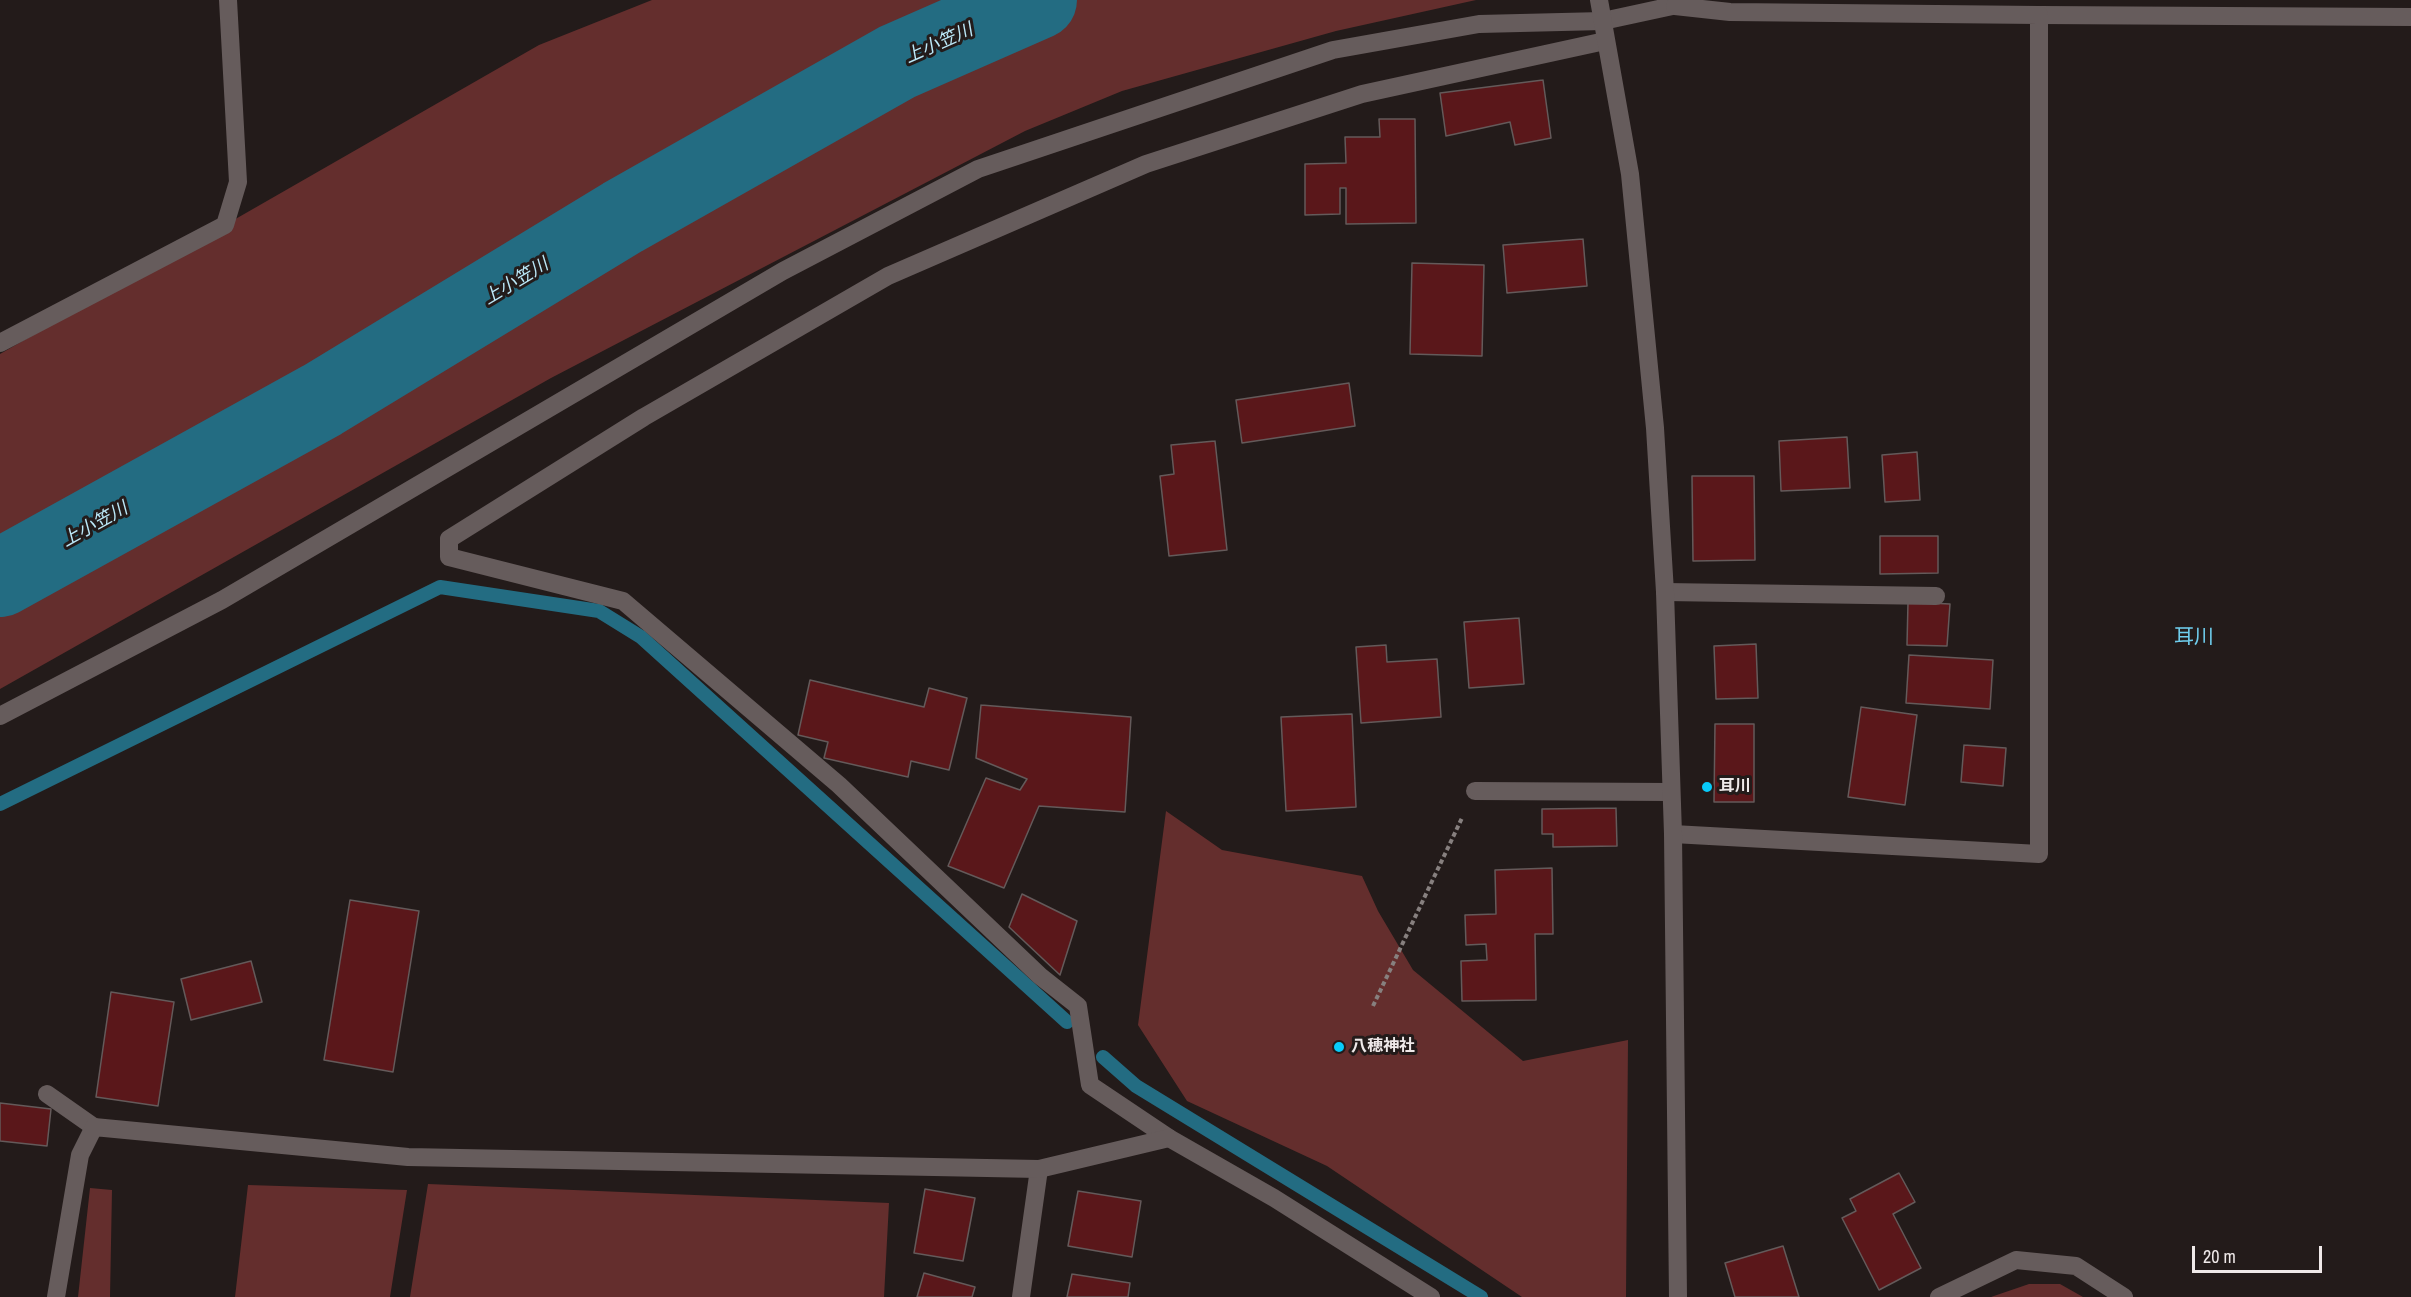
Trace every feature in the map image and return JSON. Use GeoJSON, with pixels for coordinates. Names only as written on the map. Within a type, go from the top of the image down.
{"type":"FeatureCollection","features":[{"type":"Feature","properties":{"kind":"street"},"geometry":{"type":"LineString","coordinates":[[0,343],[225,225],[238,182],[228,0]]}},
{"type":"Feature","properties":{"kind":"street"},"geometry":{"type":"LineString","coordinates":[[1599,0],[1629,174],[1655,428],[1665,592],[1673,834],[1678,1297]]}},
{"type":"Feature","properties":{"kind":"street"},"geometry":{"type":"LineString","coordinates":[[0,716],[222,600],[783,271],[978,169],[1333,50],[1479,24],[1603,21],[1698,0]]}},
{"type":"Feature","properties":{"kind":"street"},"geometry":{"type":"LineString","coordinates":[[1675,6],[1730,12],[2411,17]]}},
{"type":"Feature","properties":{"kind":"street"},"geometry":{"type":"LineString","coordinates":[[1673,834],[2039,854],[2039,15]]}},
{"type":"Feature","properties":{"kind":"street"},"geometry":{"type":"LineString","coordinates":[[1431,1297],[1274,1198],[1169,1138],[1090,1085],[1078,1005],[1040,976],[839,785],[623,601],[449,557],[449,539],[644,417],[888,276],[1146,164],[1362,94],[1605,41]]}},
{"type":"Feature","properties":{"kind":"street"},"geometry":{"type":"LineString","coordinates":[[1665,592],[1936,596]]}},
{"type":"Feature","properties":{"kind":"street"},"geometry":{"type":"LineString","coordinates":[[1475,790],[1670,792]]}},
{"type":"Feature","properties":{"kind":"street"},"geometry":{"type":"LineString","coordinates":[[46,1094],[94,1127],[408,1157],[1039,1169],[1169,1138]]}},
{"type":"Feature","properties":{"kind":"street"},"geometry":{"type":"LineString","coordinates":[[56,1297],[80,1155],[94,1127]]}},
{"type":"Feature","properties":{"kind":"street"},"geometry":{"type":"LineString","coordinates":[[1021,1297],[1039,1169]]}},
{"type":"Feature","properties":{"kind":"street"},"geometry":{"type":"LineString","coordinates":[[1940,1297],[2016,1260],[2076,1266],[2124,1297]]}},
{"type":"Feature","properties":{"kind":"path"},"geometry":{"type":"LineString","coordinates":[[1373,1006],[1475,790]]}},
{"type":"Feature","properties":{"kind":"shaded area"},"geometry":{"type":"Polygon","coordinates":[[[652,0],[1476,0],[1336,31],[1122,91],[1025,131],[551,378],[0,689],[0,354],[539,45],[652,0]]]}},
{"type":"Feature","properties":{"kind":"shaded area"},"geometry":{"type":"Polygon","coordinates":[[[1166,811],[1222,850],[1362,876],[1378,911],[1413,970],[1523,1061],[1628,1040],[1626,1297],[1522,1297],[1327,1166],[1187,1101],[1138,1025],[1166,811]]]}},
{"type":"Feature","properties":{"kind":"shaded area"},"geometry":{"type":"Polygon","coordinates":[[[428,1184],[889,1203],[884,1297],[410,1297],[428,1184]]]}},
{"type":"Feature","properties":{"kind":"shaded area"},"geometry":{"type":"Polygon","coordinates":[[[248,1185],[407,1190],[390,1297],[235,1297],[248,1185]]]}},
{"type":"Feature","properties":{"kind":"shaded area"},"geometry":{"type":"Polygon","coordinates":[[[90,1188],[112,1190],[110,1297],[78,1297],[90,1188]]]}},
{"type":"Feature","properties":{"kind":"shaded area"},"geometry":{"type":"Polygon","coordinates":[[[2029,1284],[2060,1284],[2083,1297],[1991,1297],[2029,1284]]]}},
{"type":"Feature","properties":{"kind":"building"},"geometry":{"type":"Polygon","coordinates":[[[1543,80],[1551,138],[1515,145],[1510,122],[1446,136],[1440,93],[1543,80]]]}},
{"type":"Feature","properties":{"kind":"building"},"geometry":{"type":"Polygon","coordinates":[[[1379,119],[1415,119],[1416,223],[1346,224],[1346,188],[1340,188],[1340,214],[1305,215],[1305,164],[1346,163],[1345,137],[1380,137],[1379,119]]]}},
{"type":"Feature","properties":{"kind":"building"},"geometry":{"type":"Polygon","coordinates":[[[1583,239],[1587,286],[1507,293],[1503,245],[1583,239]]]}},
{"type":"Feature","properties":{"kind":"building"},"geometry":{"type":"Polygon","coordinates":[[[1412,263],[1484,265],[1482,356],[1410,354],[1412,263]]]}},
{"type":"Feature","properties":{"kind":"building"},"geometry":{"type":"Polygon","coordinates":[[[1349,383],[1355,426],[1242,443],[1236,400],[1349,383]]]}},
{"type":"Feature","properties":{"kind":"building"},"geometry":{"type":"Polygon","coordinates":[[[1847,437],[1850,488],[1781,491],[1779,441],[1847,437]]]}},
{"type":"Feature","properties":{"kind":"building"},"geometry":{"type":"Polygon","coordinates":[[[1215,441],[1227,550],[1169,556],[1160,476],[1174,474],[1171,445],[1215,441]]]}},
{"type":"Feature","properties":{"kind":"building"},"geometry":{"type":"Polygon","coordinates":[[[1917,452],[1920,500],[1885,502],[1882,455],[1917,452]]]}},
{"type":"Feature","properties":{"kind":"building"},"geometry":{"type":"Polygon","coordinates":[[[1692,476],[1754,476],[1755,560],[1693,561],[1692,476]]]}},
{"type":"Feature","properties":{"kind":"building"},"geometry":{"type":"Polygon","coordinates":[[[1880,536],[1938,536],[1938,573],[1880,574],[1880,536]]]}},
{"type":"Feature","properties":{"kind":"building"},"geometry":{"type":"Polygon","coordinates":[[[1908,602],[1950,604],[1947,646],[1907,645],[1908,602]]]}},
{"type":"Feature","properties":{"kind":"building"},"geometry":{"type":"Polygon","coordinates":[[[1519,618],[1524,684],[1469,688],[1464,622],[1519,618]]]}},
{"type":"Feature","properties":{"kind":"building"},"geometry":{"type":"Polygon","coordinates":[[[1756,644],[1758,698],[1716,699],[1714,646],[1756,644]]]}},
{"type":"Feature","properties":{"kind":"building"},"geometry":{"type":"Polygon","coordinates":[[[1386,645],[1387,662],[1437,659],[1441,717],[1361,723],[1356,647],[1386,645]]]}},
{"type":"Feature","properties":{"kind":"building"},"geometry":{"type":"Polygon","coordinates":[[[1909,655],[1993,660],[1990,709],[1906,703],[1909,655]]]}},
{"type":"Feature","properties":{"kind":"building"},"geometry":{"type":"Polygon","coordinates":[[[810,680],[924,707],[929,688],[967,698],[949,770],[911,761],[908,777],[824,758],[828,742],[798,735],[810,680]]]}},
{"type":"Feature","properties":{"kind":"building"},"geometry":{"type":"Polygon","coordinates":[[[981,705],[1131,717],[1125,812],[1039,806],[1004,888],[948,866],[986,778],[1020,790],[1027,779],[976,758],[981,705]]]}},
{"type":"Feature","properties":{"kind":"building"},"geometry":{"type":"Polygon","coordinates":[[[1861,707],[1917,715],[1905,805],[1848,797],[1861,707]]]}},
{"type":"Feature","properties":{"kind":"building"},"geometry":{"type":"Polygon","coordinates":[[[1352,714],[1356,807],[1286,811],[1281,717],[1352,714]]]}},
{"type":"Feature","properties":{"kind":"building"},"geometry":{"type":"Polygon","coordinates":[[[1715,724],[1754,724],[1754,802],[1714,802],[1715,724]]]}},
{"type":"Feature","properties":{"kind":"building"},"geometry":{"type":"Polygon","coordinates":[[[1964,745],[2006,748],[2003,786],[1961,782],[1964,745]]]}},
{"type":"Feature","properties":{"kind":"building"},"geometry":{"type":"Polygon","coordinates":[[[1616,808],[1617,846],[1553,847],[1553,834],[1542,834],[1542,809],[1616,808]]]}},
{"type":"Feature","properties":{"kind":"building"},"geometry":{"type":"Polygon","coordinates":[[[1552,868],[1553,934],[1535,934],[1536,1000],[1462,1001],[1461,961],[1487,960],[1486,944],[1466,945],[1465,915],[1496,914],[1495,870],[1552,868]]]}},
{"type":"Feature","properties":{"kind":"building"},"geometry":{"type":"Polygon","coordinates":[[[1022,894],[1077,921],[1060,975],[1009,927],[1022,894]]]}},
{"type":"Feature","properties":{"kind":"building"},"geometry":{"type":"Polygon","coordinates":[[[350,900],[419,911],[393,1072],[324,1060],[350,900]]]}},
{"type":"Feature","properties":{"kind":"building"},"geometry":{"type":"Polygon","coordinates":[[[251,961],[262,1002],[191,1020],[181,979],[251,961]]]}},
{"type":"Feature","properties":{"kind":"building"},"geometry":{"type":"Polygon","coordinates":[[[111,992],[174,1002],[158,1106],[96,1097],[111,992]]]}},
{"type":"Feature","properties":{"kind":"building"},"geometry":{"type":"Polygon","coordinates":[[[0,1103],[51,1109],[47,1146],[0,1141],[0,1103]]]}},
{"type":"Feature","properties":{"kind":"building"},"geometry":{"type":"Polygon","coordinates":[[[1899,1173],[1915,1202],[1893,1214],[1921,1268],[1879,1290],[1842,1218],[1856,1211],[1850,1199],[1899,1173]]]}},
{"type":"Feature","properties":{"kind":"building"},"geometry":{"type":"Polygon","coordinates":[[[925,1189],[975,1198],[963,1261],[914,1253],[925,1189]]]}},
{"type":"Feature","properties":{"kind":"building"},"geometry":{"type":"Polygon","coordinates":[[[1078,1191],[1141,1201],[1132,1257],[1068,1246],[1078,1191]]]}},
{"type":"Feature","properties":{"kind":"building"},"geometry":{"type":"Polygon","coordinates":[[[1783,1246],[1799,1297],[1735,1297],[1725,1263],[1783,1246]]]}},
{"type":"Feature","properties":{"kind":"building"},"geometry":{"type":"Polygon","coordinates":[[[924,1273],[975,1287],[972,1297],[917,1297],[924,1273]]]}},
{"type":"Feature","properties":{"kind":"building"},"geometry":{"type":"Polygon","coordinates":[[[1072,1274],[1130,1283],[1128,1297],[1067,1297],[1072,1274]]]}},
{"type":"Feature","properties":{"kind":"waterway","name":"上小笠川"},"geometry":{"type":"LineString","coordinates":[[0,578],[322,400],[623,217],[897,62],[1038,0]]}},
{"type":"Feature","properties":{"kind":"waterway"},"geometry":{"type":"LineString","coordinates":[[0,804],[440,587],[599,611],[641,637],[1067,1022]]}},
{"type":"Feature","properties":{"kind":"waterway"},"geometry":{"type":"LineString","coordinates":[[1103,1057],[1136,1086],[1481,1297]]}},
{"type":"Feature","properties":{"kind":"place","name":"耳川"},"geometry":{"type":"Point","coordinates":[1707,787]}},
{"type":"Feature","properties":{"kind":"place","name":"八穂神社"},"geometry":{"type":"Point","coordinates":[1339,1047]}},
{"type":"Feature","properties":{"kind":"district","name":"耳川"},"geometry":{"type":"Point","coordinates":[2194,638]}}]}
